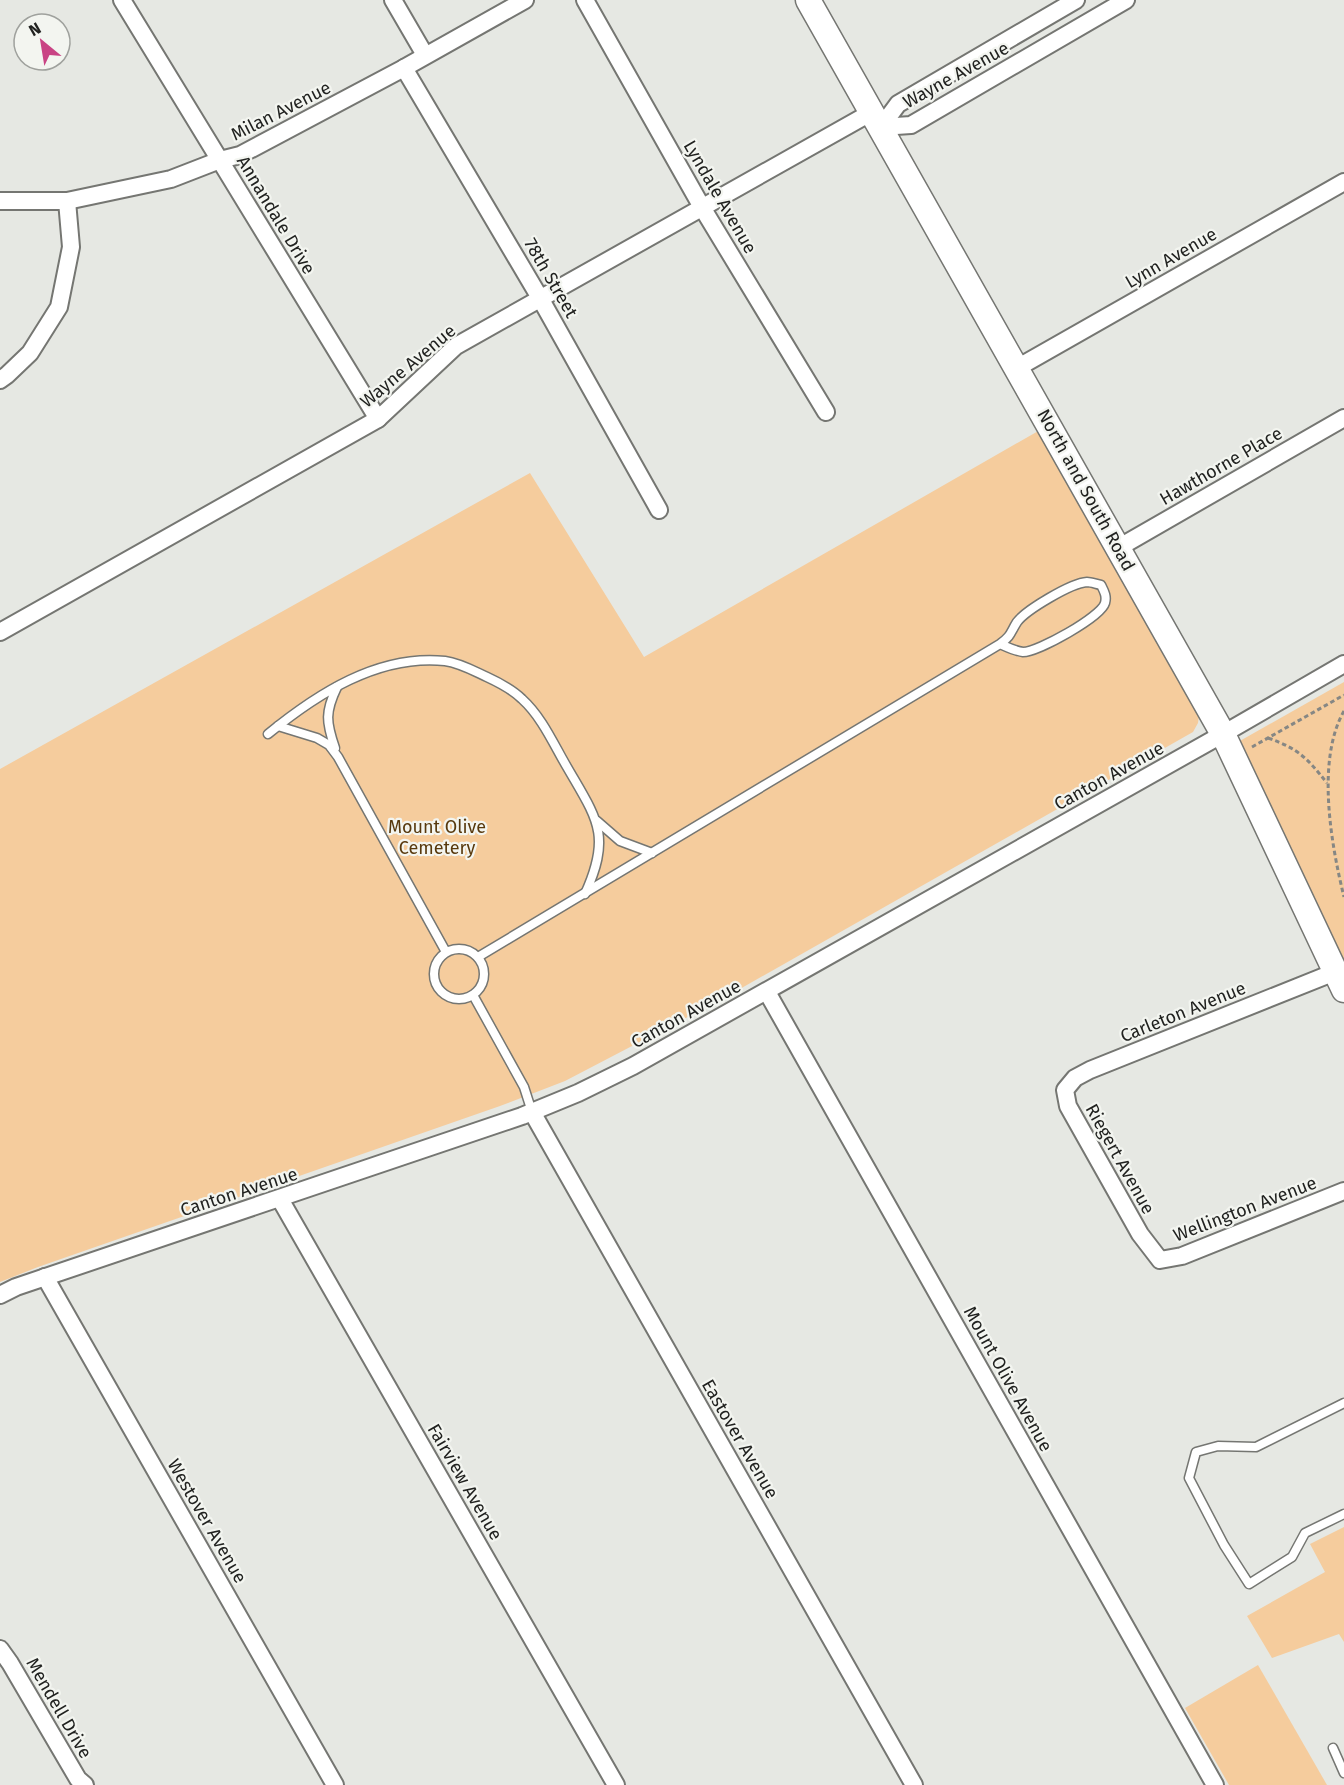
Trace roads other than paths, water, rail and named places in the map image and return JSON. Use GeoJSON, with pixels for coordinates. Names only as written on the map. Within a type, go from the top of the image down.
{"type":"FeatureCollection","features":[{"type":"Feature","properties":{"kind":"street","name":"Annandale Drive"},"geometry":{"type":"LineString","coordinates":[[122,0],[378,419]]}},
{"type":"Feature","properties":{"kind":"street"},"geometry":{"type":"LineString","coordinates":[[393,0],[425,55]]}},
{"type":"Feature","properties":{"kind":"street","name":"Milan Avenue"},"geometry":{"type":"LineString","coordinates":[[0,201],[67,201],[171,179],[220,160],[240,155],[404,68],[525,0]]}},
{"type":"Feature","properties":{"kind":"street","name":"Lyndale Avenue"},"geometry":{"type":"LineString","coordinates":[[585,0],[703,209],[826,412]]}},
{"type":"Feature","properties":{"kind":"street","name":"North and South Road"},"geometry":{"type":"LineString","coordinates":[[808,0],[1223,734],[1340,981]]}},
{"type":"Feature","properties":{"kind":"street","name":"Wayne Avenue"},"geometry":{"type":"LineString","coordinates":[[876,120],[911,125],[1126,0]]}},
{"type":"Feature","properties":{"kind":"street"},"geometry":{"type":"LineString","coordinates":[[1071,1],[1082,26]]}},
{"type":"Feature","properties":{"kind":"street","name":"Wayne Avenue"},"geometry":{"type":"LineString","coordinates":[[0,632],[378,419],[456,346],[703,209],[876,120],[898,104],[1071,1]]}},
{"type":"Feature","properties":{"kind":"street","name":"78th Street"},"geometry":{"type":"LineString","coordinates":[[404,68],[540,298],[659,510]]}},
{"type":"Feature","properties":{"kind":"street","name":"Lynn Avenue"},"geometry":{"type":"LineString","coordinates":[[1017,368],[1344,183]]}},
{"type":"Feature","properties":{"kind":"street"},"geometry":{"type":"LineString","coordinates":[[0,380],[30,353],[59,307],[70,247],[67,201]]}},
{"type":"Feature","properties":{"kind":"street","name":"Hawthorne Place"},"geometry":{"type":"LineString","coordinates":[[1118,548],[1344,418]]}},
{"type":"Feature","properties":{"kind":"street","name":"Canton Avenue"},"geometry":{"type":"LineString","coordinates":[[0,1295],[45,1277],[532,1112],[578,1093],[633,1066],[767,992],[1344,664]]}},
{"type":"Feature","properties":{"kind":"street","name":"Carleton Avenue"},"geometry":{"type":"LineString","coordinates":[[1068,1106],[1065,1090],[1075,1078],[1090,1070],[1340,981]]}},
{"type":"Feature","properties":{"kind":"street","name":"Mount Olive Avenue"},"geometry":{"type":"LineString","coordinates":[[767,992],[1215,1785]]}},
{"type":"Feature","properties":{"kind":"street","name":"Riegert Avenue"},"geometry":{"type":"LineString","coordinates":[[1068,1106],[1140,1234],[1160,1260]]}},
{"type":"Feature","properties":{"kind":"street","name":"Eastover Avenue"},"geometry":{"type":"LineString","coordinates":[[532,1112],[914,1785]]}},
{"type":"Feature","properties":{"kind":"street","name":"Wellington Avenue"},"geometry":{"type":"LineString","coordinates":[[1160,1260],[1182,1256],[1344,1191]]}},
{"type":"Feature","properties":{"kind":"street","name":"Fairview Avenue"},"geometry":{"type":"LineString","coordinates":[[280,1199],[616,1785]]}},
{"type":"Feature","properties":{"kind":"street","name":"Westover Avenue"},"geometry":{"type":"LineString","coordinates":[[45,1277],[335,1785]]}},
{"type":"Feature","properties":{"kind":"street","name":"Mendell Drive"},"geometry":{"type":"LineString","coordinates":[[0,1649],[78,1779],[85,1785]]}},
{"type":"Feature","properties":{"kind":"lane"},"geometry":{"type":"LineString","coordinates":[[478,957],[1000,644],[1011,636],[1018,622],[1030,611],[1072,586],[1088,582],[1101,585],[1105,593],[1105,603],[1098,614],[1039,648],[1023,652],[1000,644]]}},
{"type":"Feature","properties":{"kind":"lane"},"geometry":{"type":"LineString","coordinates":[[268,734],[337,687],[370,671],[393,664],[418,661],[446,662],[469,668],[506,686],[523,699],[538,718],[589,804],[596,821],[600,837],[599,853],[596,870],[585,894]]}},
{"type":"Feature","properties":{"kind":"lane"},"geometry":{"type":"LineString","coordinates":[[337,687],[328,704],[327,719],[338,757]]}},
{"type":"Feature","properties":{"kind":"lane"},"geometry":{"type":"LineString","coordinates":[[278,726],[317,738],[329,745],[338,757],[446,952]]}},
{"type":"Feature","properties":{"kind":"lane"},"geometry":{"type":"LineString","coordinates":[[596,821],[620,841],[652,853]]}},
{"type":"Feature","properties":{"kind":"lane"},"geometry":{"type":"LineString","coordinates":[[463,949],[478,957],[484,973],[483,981],[473,995],[465,999],[456,999],[442,993],[437,987],[434,972],[440,957],[446,952],[463,949]]}},
{"type":"Feature","properties":{"kind":"lane"},"geometry":{"type":"LineString","coordinates":[[473,995],[524,1087],[532,1112]]}},
{"type":"Feature","properties":{"kind":"lane"},"geometry":{"type":"LineString","coordinates":[[1344,1403],[1256,1447],[1218,1446],[1196,1452],[1189,1478],[1224,1545],[1249,1584],[1292,1557],[1305,1533],[1344,1514]]}},
{"type":"Feature","properties":{"kind":"lane"},"geometry":{"type":"LineString","coordinates":[[1333,1748],[1344,1773]]}},
{"type":"Feature","properties":{"kind":"park label","name":"Mount Olive Cemetery"},"geometry":{"type":"Point","coordinates":[437,837]}}]}
